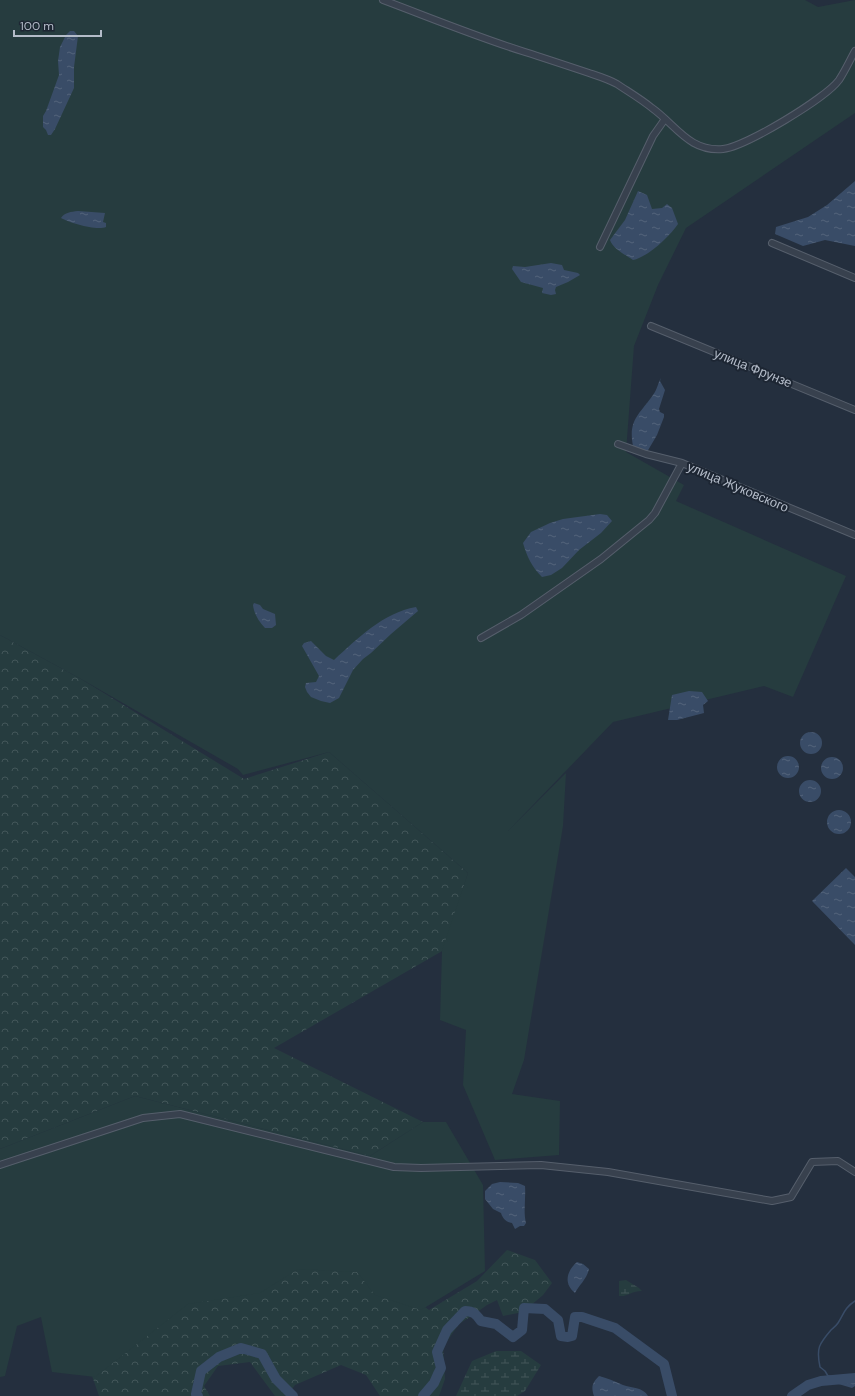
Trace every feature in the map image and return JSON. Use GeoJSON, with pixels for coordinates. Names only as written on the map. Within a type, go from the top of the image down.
{"type":"FeatureCollection","features":[{"type":"Feature","properties":{"kind":"street"},"geometry":{"type":"LineString","coordinates":[[383,0],[472,34],[555,61],[615,83],[653,108],[684,138],[696,144],[710,148],[723,149],[738,144],[810,105],[825,94],[839,80],[855,50]]}},
{"type":"Feature","properties":{"kind":"street"},"geometry":{"type":"LineString","coordinates":[[600,247],[653,136],[665,119]]}},
{"type":"Feature","properties":{"kind":"street"},"geometry":{"type":"LineString","coordinates":[[772,243],[855,278]]}},
{"type":"Feature","properties":{"kind":"street","name":"улица Фрунзе"},"geometry":{"type":"LineString","coordinates":[[652,326],[855,410]]}},
{"type":"Feature","properties":{"kind":"street","name":"улица Жуковского"},"geometry":{"type":"LineString","coordinates":[[618,444],[646,454],[682,463],[855,535]]}},
{"type":"Feature","properties":{"kind":"street"},"geometry":{"type":"LineString","coordinates":[[481,638],[521,615],[601,559],[649,520],[655,513],[682,463]]}},
{"type":"Feature","properties":{"kind":"street"},"geometry":{"type":"LineString","coordinates":[[0,1165],[143,1118],[180,1114],[394,1167],[421,1168],[541,1165],[608,1172],[772,1201],[791,1197],[812,1162],[838,1161],[855,1172]]}},
{"type":"Feature","properties":{"kind":"green space"},"geometry":{"type":"Polygon","coordinates":[[[0,0],[805,0],[818,7],[855,0],[855,113],[686,228],[658,285],[634,346],[626,452],[684,485],[676,501],[846,576],[793,697],[764,686],[613,722],[508,831],[566,773],[563,826],[524,1060],[512,1094],[560,1101],[559,1155],[495,1160],[463,1085],[466,1030],[440,1020],[442,951],[468,873],[329,752],[243,775],[238,769],[81,679],[0,635],[0,0]]]}},
{"type":"Feature","properties":{"kind":"green space"},"geometry":{"type":"Polygon","coordinates":[[[0,635],[81,679],[244,779],[329,752],[468,873],[444,950],[274,1048],[423,1122],[370,1156],[135,1096],[0,1149],[0,635]]]}},
{"type":"Feature","properties":{"kind":"green space"},"geometry":{"type":"Polygon","coordinates":[[[135,1096],[370,1156],[423,1122],[446,1122],[483,1185],[485,1271],[421,1310],[375,1295],[357,1272],[298,1269],[260,1293],[188,1304],[95,1377],[52,1372],[41,1317],[17,1326],[5,1376],[0,1377],[0,1149],[135,1096]]]}},
{"type":"Feature","properties":{"kind":"green space"},"geometry":{"type":"Polygon","coordinates":[[[305,1245],[384,1276],[429,1310],[477,1281],[507,1250],[535,1260],[552,1283],[543,1295],[523,1312],[503,1316],[497,1300],[459,1324],[443,1347],[445,1379],[439,1396],[380,1396],[366,1375],[341,1365],[295,1385],[287,1396],[275,1396],[250,1362],[218,1366],[204,1386],[210,1396],[99,1396],[88,1364],[157,1300],[305,1245]]]}},
{"type":"Feature","properties":{"kind":"green space"},"geometry":{"type":"Polygon","coordinates":[[[626,1280],[642,1291],[625,1296],[619,1296],[619,1281],[626,1280]]]}},
{"type":"Feature","properties":{"kind":"green space"},"geometry":{"type":"Polygon","coordinates":[[[496,1351],[521,1351],[541,1365],[525,1391],[517,1396],[456,1396],[472,1361],[496,1351]]]}},
{"type":"Feature","properties":{"kind":"water"},"geometry":{"type":"Polygon","coordinates":[[[70,31],[74,31],[78,36],[74,67],[74,88],[55,129],[51,135],[48,135],[43,127],[43,116],[59,75],[58,61],[60,47],[66,35],[70,31]]]}},
{"type":"Feature","properties":{"kind":"water"},"geometry":{"type":"Polygon","coordinates":[[[855,181],[855,246],[825,240],[803,246],[775,234],[776,227],[808,217],[827,205],[855,181]]]}},
{"type":"Feature","properties":{"kind":"water"},"geometry":{"type":"Polygon","coordinates":[[[638,191],[647,195],[652,209],[662,208],[667,204],[672,208],[678,224],[670,234],[652,250],[633,260],[617,249],[610,240],[625,220],[638,191]]]}},
{"type":"Feature","properties":{"kind":"water"},"geometry":{"type":"Polygon","coordinates":[[[78,211],[105,213],[103,222],[106,223],[106,227],[90,227],[61,218],[66,213],[78,211]]]}},
{"type":"Feature","properties":{"kind":"water"},"geometry":{"type":"Polygon","coordinates":[[[551,263],[562,265],[564,270],[578,273],[580,275],[556,287],[556,294],[551,295],[542,293],[543,288],[521,282],[512,269],[513,266],[525,267],[551,263]]]}},
{"type":"Feature","properties":{"kind":"water"},"geometry":{"type":"Polygon","coordinates":[[[661,378],[660,381],[665,390],[659,409],[660,412],[664,414],[664,417],[657,435],[647,452],[633,446],[633,424],[639,413],[654,393],[661,378]]]}},
{"type":"Feature","properties":{"kind":"water"},"geometry":{"type":"Polygon","coordinates":[[[600,514],[607,515],[612,521],[601,533],[579,550],[562,568],[551,575],[542,577],[530,562],[523,543],[531,532],[563,519],[600,514]]]}},
{"type":"Feature","properties":{"kind":"water"},"geometry":{"type":"Polygon","coordinates":[[[254,603],[275,614],[276,625],[272,628],[265,628],[256,615],[253,605],[254,603]]]}},
{"type":"Feature","properties":{"kind":"water"},"geometry":{"type":"Polygon","coordinates":[[[416,607],[418,611],[363,659],[353,670],[339,698],[330,703],[311,697],[305,687],[306,683],[316,682],[319,676],[302,646],[304,643],[311,641],[326,656],[334,660],[362,635],[382,621],[404,610],[416,607]]]}},
{"type":"Feature","properties":{"kind":"water"},"geometry":{"type":"Polygon","coordinates":[[[689,691],[702,692],[708,701],[703,705],[704,713],[677,720],[668,720],[672,695],[689,691]]]}},
{"type":"Feature","properties":{"kind":"water"},"geometry":{"type":"Polygon","coordinates":[[[811,732],[819,735],[822,743],[819,751],[811,754],[803,751],[800,743],[803,735],[811,732]]]}},
{"type":"Feature","properties":{"kind":"water"},"geometry":{"type":"Polygon","coordinates":[[[788,756],[796,759],[799,767],[796,775],[788,778],[780,775],[777,767],[780,759],[788,756]]]}},
{"type":"Feature","properties":{"kind":"water"},"geometry":{"type":"Polygon","coordinates":[[[832,757],[840,760],[843,768],[840,776],[832,779],[824,776],[821,768],[824,760],[832,757]]]}},
{"type":"Feature","properties":{"kind":"water"},"geometry":{"type":"Polygon","coordinates":[[[810,780],[818,783],[821,791],[818,799],[810,802],[802,799],[799,791],[802,783],[810,780]]]}},
{"type":"Feature","properties":{"kind":"water"},"geometry":{"type":"Polygon","coordinates":[[[839,810],[847,814],[851,822],[847,830],[839,834],[831,830],[827,822],[831,814],[839,810]]]}},
{"type":"Feature","properties":{"kind":"water"},"geometry":{"type":"Polygon","coordinates":[[[846,868],[855,877],[855,945],[812,901],[846,868]]]}},
{"type":"Feature","properties":{"kind":"water"},"geometry":{"type":"Polygon","coordinates":[[[500,1182],[518,1183],[525,1186],[526,1223],[524,1226],[520,1226],[515,1229],[512,1223],[505,1220],[501,1213],[493,1209],[485,1199],[485,1191],[492,1184],[500,1182]]]}},
{"type":"Feature","properties":{"kind":"water"},"geometry":{"type":"Polygon","coordinates":[[[577,1262],[583,1264],[589,1269],[587,1276],[575,1293],[569,1285],[568,1277],[571,1269],[577,1262]]]}},
{"type":"Feature","properties":{"kind":"water"},"geometry":{"type":"Polygon","coordinates":[[[850,1374],[855,1375],[855,1386],[852,1388],[825,1380],[828,1375],[833,1376],[850,1374]]]}},
{"type":"Feature","properties":{"kind":"water"},"geometry":{"type":"Polygon","coordinates":[[[599,1376],[623,1385],[640,1389],[648,1396],[594,1396],[593,1385],[599,1376]]]}},
{"type":"Feature","properties":{"kind":"waterway"},"geometry":{"type":"LineString","coordinates":[[828,1376],[820,1367],[818,1355],[821,1343],[838,1323],[846,1309],[855,1301]]}},
{"type":"Feature","properties":{"kind":"waterway"},"geometry":{"type":"LineString","coordinates":[[423,1396],[434,1383],[441,1368],[437,1352],[447,1330],[465,1311],[474,1313],[481,1321],[496,1324],[513,1337],[522,1330],[524,1308],[545,1309],[558,1320],[561,1336],[572,1336],[575,1317],[582,1317],[615,1328],[664,1364],[672,1396]]}},
{"type":"Feature","properties":{"kind":"waterway"},"geometry":{"type":"LineString","coordinates":[[198,1396],[196,1394],[201,1371],[219,1357],[241,1348],[262,1354],[276,1379],[293,1396]]}},
{"type":"Feature","properties":{"kind":"waterway"},"geometry":{"type":"LineString","coordinates":[[792,1396],[808,1385],[821,1381],[855,1378]]}}]}
